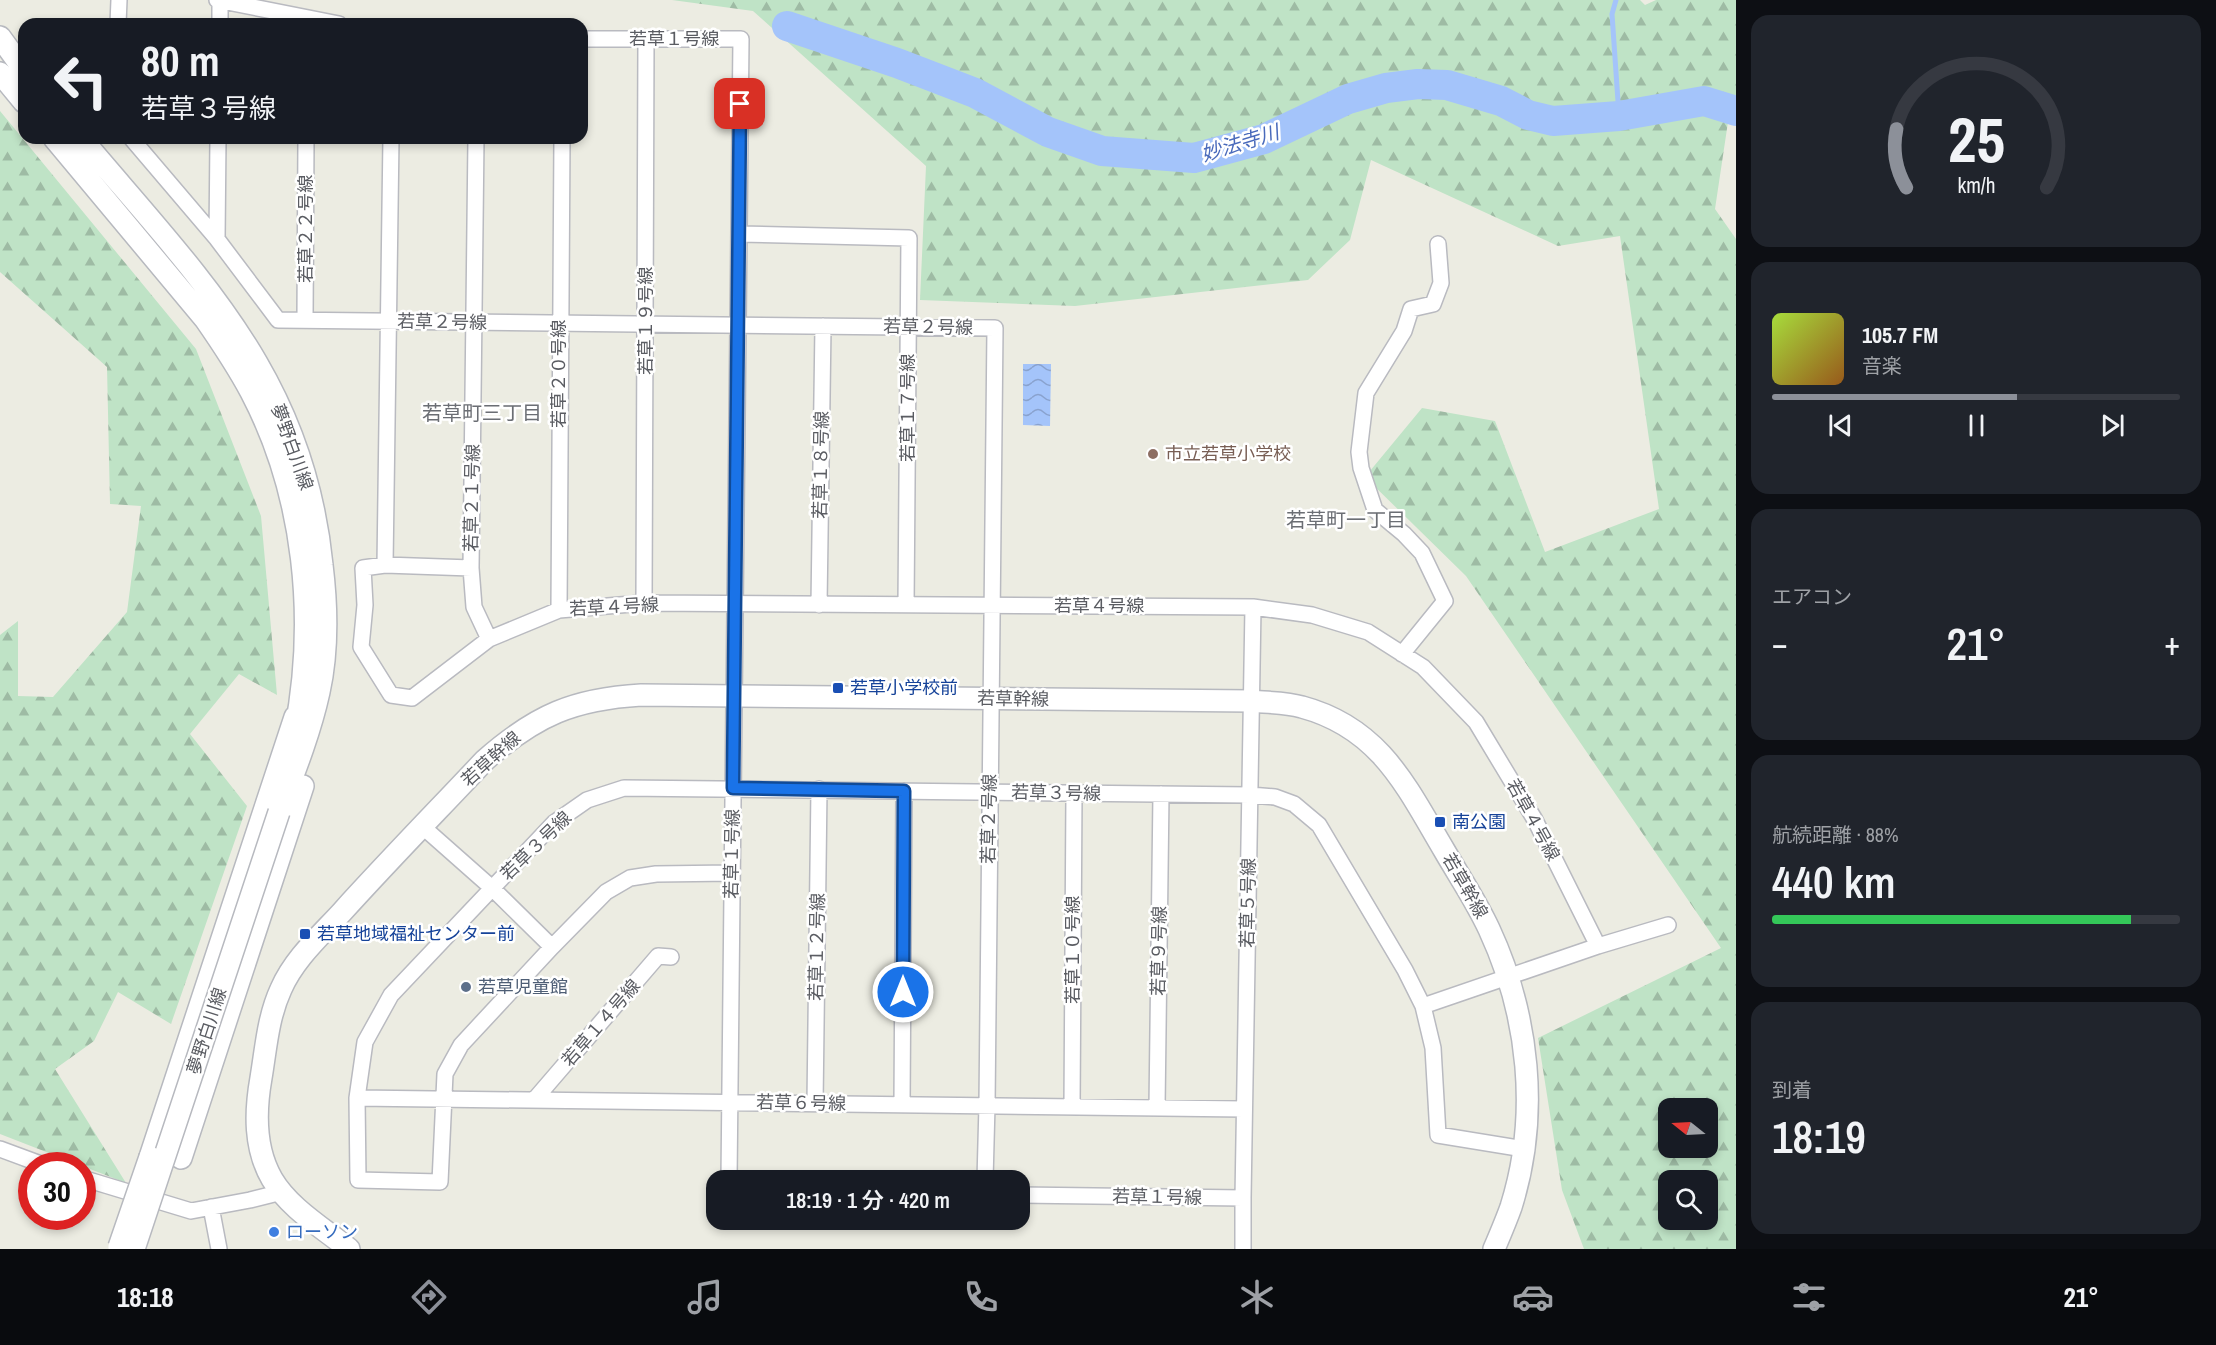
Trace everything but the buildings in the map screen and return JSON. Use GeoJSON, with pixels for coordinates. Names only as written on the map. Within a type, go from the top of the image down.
{"type":"FeatureCollection","features":[{"type":"Feature","properties":{"kind":"street"},"geometry":{"type":"LineString","coordinates":[[118,18],[119,0]]}},
{"type":"Feature","properties":{"kind":"street"},"geometry":{"type":"LineString","coordinates":[[220,18],[219,1],[293,18]]}},
{"type":"Feature","properties":{"kind":"street"},"geometry":{"type":"LineString","coordinates":[[0,37],[18,62]]}},
{"type":"Feature","properties":{"kind":"street","name":"若草１号線"},"geometry":{"type":"LineString","coordinates":[[588,39],[741,39],[729,1170]]}},
{"type":"Feature","properties":{"kind":"street","name":"若草１９号線"},"geometry":{"type":"LineString","coordinates":[[644,603],[646,39]]}},
{"type":"Feature","properties":{"kind":"street"},"geometry":{"type":"LineString","coordinates":[[0,73],[18,95]]}},
{"type":"Feature","properties":{"kind":"street","name":"夢野白川線"},"geometry":{"type":"LineString","coordinates":[[59,144],[204,319],[226,349],[251,392],[267,427],[284,474],[299,544],[304,584],[310,695]]}},
{"type":"Feature","properties":{"kind":"street","name":"夢野白川線"},"geometry":{"type":"LineString","coordinates":[[86,144],[222,308],[258,364],[279,405],[295,443],[320,539],[325,612],[324,661],[310,695],[279,812],[124,1248]]}},
{"type":"Feature","properties":{"kind":"street","name":"若草２号線"},"geometry":{"type":"LineString","coordinates":[[136,144],[217,238],[278,320],[995,328],[985,1170]]}},
{"type":"Feature","properties":{"kind":"street"},"geometry":{"type":"LineString","coordinates":[[217,238],[218,144]]}},
{"type":"Feature","properties":{"kind":"street","name":"若草２２号線"},"geometry":{"type":"LineString","coordinates":[[305,320],[306,144]]}},
{"type":"Feature","properties":{"kind":"street"},"geometry":{"type":"LineString","coordinates":[[391,144],[386,565],[471,568]]}},
{"type":"Feature","properties":{"kind":"street","name":"若草２１号線"},"geometry":{"type":"LineString","coordinates":[[476,144],[471,568],[474,607],[489,639]]}},
{"type":"Feature","properties":{"kind":"street","name":"若草２０号線"},"geometry":{"type":"LineString","coordinates":[[559,610],[562,144]]}},
{"type":"Feature","properties":{"kind":"street","name":"若草１７号線"},"geometry":{"type":"LineString","coordinates":[[739,234],[909,238],[906,605]]}},
{"type":"Feature","properties":{"kind":"street"},"geometry":{"type":"LineString","coordinates":[[1402,654],[1445,601],[1422,553],[1404,534],[1375,510],[1361,468],[1359,452],[1366,393],[1404,331],[1411,309],[1433,303],[1441,283],[1438,244]]}},
{"type":"Feature","properties":{"kind":"street","name":"若草１８号線"},"geometry":{"type":"LineString","coordinates":[[819,605],[823,326]]}},
{"type":"Feature","properties":{"kind":"street","name":"若草４号線"},"geometry":{"type":"LineString","coordinates":[[386,565],[363,568],[365,605],[362,647],[392,695],[412,698],[489,639],[559,610],[644,603],[1253,607],[1324,618],[1368,632],[1423,667],[1476,722],[1535,820],[1598,946]]}},
{"type":"Feature","properties":{"kind":"street","name":"若草５号線"},"geometry":{"type":"LineString","coordinates":[[1243,1198],[1253,607]]}},
{"type":"Feature","properties":{"kind":"street"},"geometry":{"type":"LineString","coordinates":[[124,1248],[150,1157],[263,810],[310,695]]}},
{"type":"Feature","properties":{"kind":"street"},"geometry":{"type":"LineString","coordinates":[[148,1249],[181,1158],[310,765],[317,730],[310,695]]}},
{"type":"Feature","properties":{"kind":"street","name":"若草幹線"},"geometry":{"type":"LineString","coordinates":[[349,1249],[306,1216],[282,1192],[265,1165],[256,1126],[258,1094],[271,1015],[281,988],[295,964],[485,760],[506,742],[557,711],[596,699],[734,696],[1252,702],[1301,706],[1334,718],[1361,736],[1381,753],[1411,793],[1475,902],[1508,976],[1520,1022],[1527,1071],[1524,1149],[1513,1201],[1494,1249]]}},
{"type":"Feature","properties":{"kind":"street","name":"若草３号線"},"geometry":{"type":"LineString","coordinates":[[442,1098],[440,1182],[358,1180],[357,1098],[364,1042],[391,995],[554,823],[587,800],[624,788],[1250,795],[1275,797],[1294,804],[1319,825],[1405,970],[1423,1006],[1433,1048],[1438,1135],[1524,1149]]}},
{"type":"Feature","properties":{"kind":"street","name":"若草１２号線"},"geometry":{"type":"LineString","coordinates":[[815,1104],[819,789]]}},
{"type":"Feature","properties":{"kind":"street"},"geometry":{"type":"LineString","coordinates":[[902,1104],[904,791]]}},
{"type":"Feature","properties":{"kind":"street","name":"若草１０号線"},"geometry":{"type":"LineString","coordinates":[[1072,1107],[1074,793]]}},
{"type":"Feature","properties":{"kind":"street","name":"若草９号線"},"geometry":{"type":"LineString","coordinates":[[1157,1108],[1161,794]]}},
{"type":"Feature","properties":{"kind":"street"},"geometry":{"type":"LineString","coordinates":[[423,827],[492,888],[552,947]]}},
{"type":"Feature","properties":{"kind":"street"},"geometry":{"type":"LineString","coordinates":[[442,1098],[445,1074],[461,1045],[606,892],[630,878],[656,874],[732,873]]}},
{"type":"Feature","properties":{"kind":"street"},"geometry":{"type":"LineString","coordinates":[[1423,1006],[1668,924]]}},
{"type":"Feature","properties":{"kind":"street","name":"若草１４号線"},"geometry":{"type":"LineString","coordinates":[[534,1099],[658,956],[671,957]]}},
{"type":"Feature","properties":{"kind":"street","name":"若草６号線"},"geometry":{"type":"LineString","coordinates":[[357,1098],[1244,1109]]}},
{"type":"Feature","properties":{"kind":"street"},"geometry":{"type":"LineString","coordinates":[[0,1149],[18,1156]]}},
{"type":"Feature","properties":{"kind":"street"},"geometry":{"type":"LineString","coordinates":[[96,1182],[190,1211],[282,1192]]}},
{"type":"Feature","properties":{"kind":"street","name":"若草１号線"},"geometry":{"type":"LineString","coordinates":[[1030,1195],[1243,1198]]}},
{"type":"Feature","properties":{"kind":"street"},"geometry":{"type":"LineString","coordinates":[[1243,1198],[1243,1249]]}},
{"type":"Feature","properties":{"kind":"street"},"geometry":{"type":"LineString","coordinates":[[211,1207],[219,1249]]}},
{"type":"Feature","properties":{"kind":"green space"},"geometry":{"type":"Polygon","coordinates":[[[672,0],[1640,0],[1645,5],[1656,0],[1736,0],[1736,124],[1728,122],[1715,209],[1736,239],[1736,1249],[1584,1249],[1562,1190],[1538,1038],[1721,948],[1466,576],[1365,477],[1422,408],[1495,421],[1545,552],[1659,509],[1620,236],[1558,246],[1371,160],[1350,240],[1308,280],[1075,306],[920,300],[926,166],[753,11],[672,0]]]}},
{"type":"Feature","properties":{"kind":"green space"},"geometry":{"type":"Polygon","coordinates":[[[0,111],[18,133],[18,144],[27,144],[196,349],[261,516],[277,695],[239,674],[190,734],[247,806],[171,1024],[118,992],[94,1041],[55,1069],[126,1183],[96,1171],[96,1152],[46,1152],[0,1134],[0,635],[18,621],[18,696],[53,697],[127,612],[141,506],[110,504],[107,367],[0,272],[0,111]]]}},
{"type":"Feature","properties":{"kind":"water"},"geometry":{"type":"Polygon","coordinates":[[[1023,364],[1051,364],[1050,426],[1023,425],[1023,364]]]}},
{"type":"Feature","properties":{"kind":"waterway"},"geometry":{"type":"LineString","coordinates":[[1616,0],[1612,14],[1619,116]]}},
{"type":"Feature","properties":{"kind":"waterway","name":"妙法寺川"},"geometry":{"type":"LineString","coordinates":[[787,26],[897,63],[975,93],[1048,132],[1102,151],[1194,158],[1264,139],[1348,99],[1386,88],[1418,84],[1447,85],[1501,101],[1528,115],[1553,121],[1619,116],[1704,101],[1736,111]]}},
{"type":"Feature","properties":{"kind":"place","name":"市立若草小学校"},"geometry":{"type":"Point","coordinates":[1153,454]}},
{"type":"Feature","properties":{"kind":"place","name":"若草小学校前"},"geometry":{"type":"Point","coordinates":[838,688]}},
{"type":"Feature","properties":{"kind":"place","name":"南公園"},"geometry":{"type":"Point","coordinates":[1440,822]}},
{"type":"Feature","properties":{"kind":"place","name":"若草地域福祉センター前"},"geometry":{"type":"Point","coordinates":[305,934]}},
{"type":"Feature","properties":{"kind":"place","name":"若草児童館"},"geometry":{"type":"Point","coordinates":[466,987]}},
{"type":"Feature","properties":{"kind":"place","name":"ローソン"},"geometry":{"type":"Point","coordinates":[274,1232]}},
{"type":"Feature","properties":{"kind":"district","name":"若草町三丁目"},"geometry":{"type":"Point","coordinates":[482,413]}},
{"type":"Feature","properties":{"kind":"district","name":"若草町一丁目"},"geometry":{"type":"Point","coordinates":[1346,520]}},
{"type":"Feature","properties":{"kind":"route"},"geometry":{"type":"LineString","coordinates":[[740,104],[733,788],[904,791],[903,992]]}}]}
